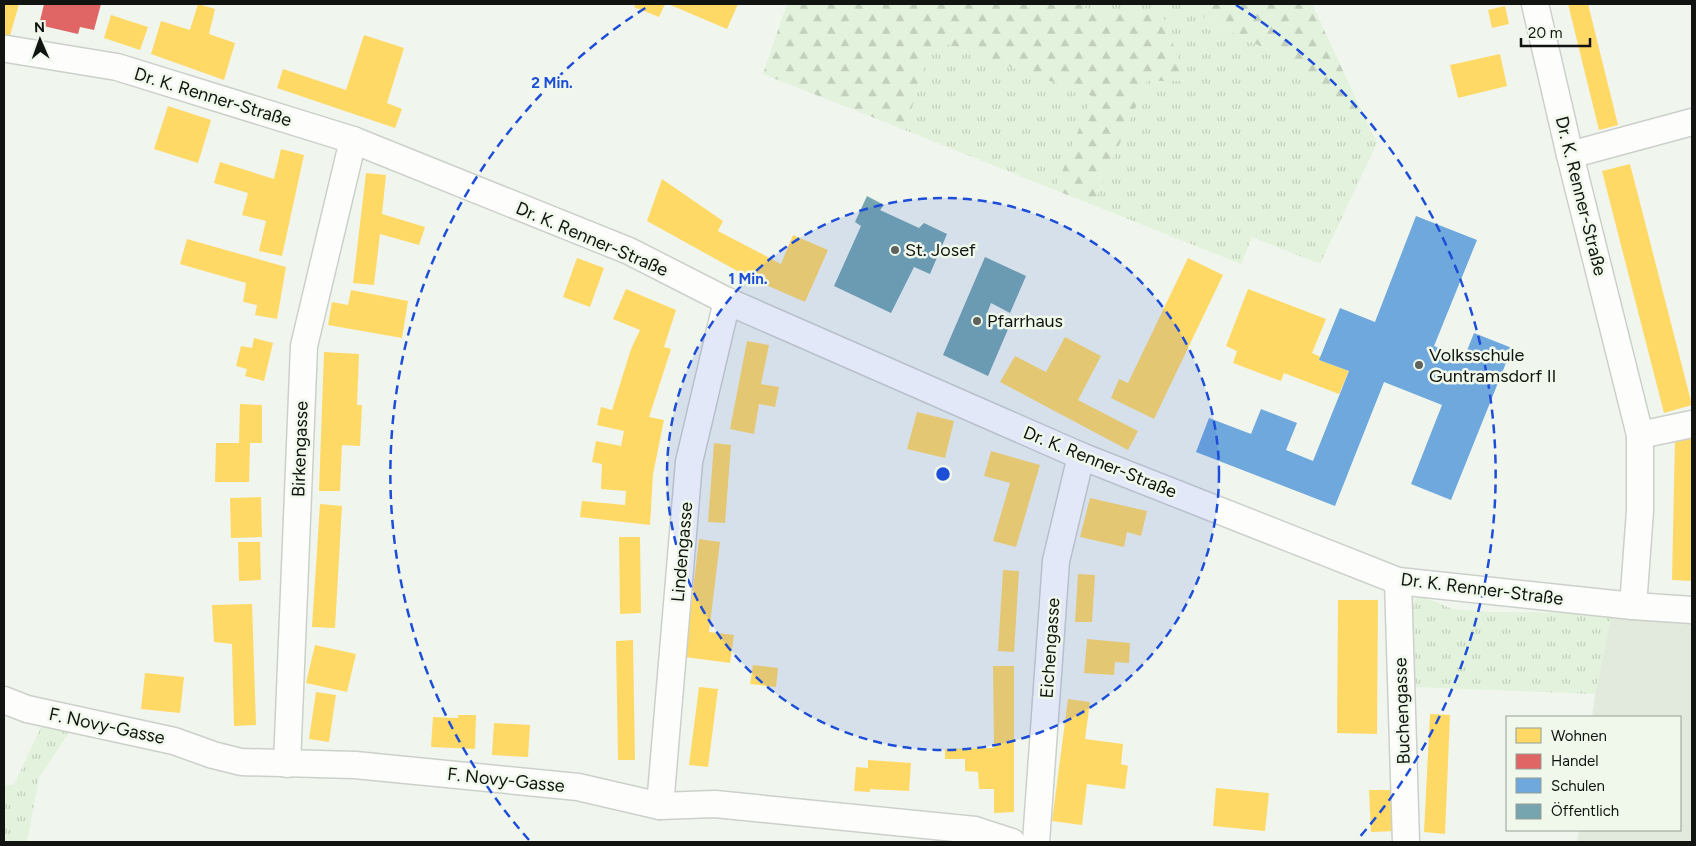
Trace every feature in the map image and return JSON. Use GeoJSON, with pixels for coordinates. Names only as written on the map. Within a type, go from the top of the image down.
{"type":"FeatureCollection","features":[{"type":"Feature","properties":{"kind":"street","name":"Dr. K. Renner-Straße"},"geometry":{"type":"LineString","coordinates":[[7,49],[117,67],[353,140],[629,251],[727,302],[1081,456],[1398,581],[1633,606],[1640,511],[1640,435],[1570,155],[1535,4]]}},
{"type":"Feature","properties":{"kind":"street"},"geometry":{"type":"LineString","coordinates":[[1570,155],[1692,122]]}},
{"type":"Feature","properties":{"kind":"street","name":"Birkengasse"},"geometry":{"type":"LineString","coordinates":[[287,764],[304,346],[353,140]]}},
{"type":"Feature","properties":{"kind":"street","name":"Lindengasse"},"geometry":{"type":"LineString","coordinates":[[660,806],[689,462],[727,302]]}},
{"type":"Feature","properties":{"kind":"street"},"geometry":{"type":"LineString","coordinates":[[1640,435],[1692,424]]}},
{"type":"Feature","properties":{"kind":"street","name":"Eichengasse"},"geometry":{"type":"LineString","coordinates":[[1036,842],[1056,561],[1081,456]]}},
{"type":"Feature","properties":{"kind":"street","name":"Buchengasse"},"geometry":{"type":"LineString","coordinates":[[1398,581],[1406,842]]}},
{"type":"Feature","properties":{"kind":"street"},"geometry":{"type":"LineString","coordinates":[[1633,606],[1692,610]]}},
{"type":"Feature","properties":{"kind":"street","name":"F. Novy-Gasse"},"geometry":{"type":"LineString","coordinates":[[4,700],[27,709],[174,741],[212,755],[241,762],[355,766],[578,787],[660,806],[716,804],[975,830],[1012,842]]}},
{"type":"Feature","properties":{"kind":"shaded area"},"geometry":{"type":"Polygon","coordinates":[[[1612,613],[1692,619],[1692,842],[1577,842],[1579,831],[1681,831],[1681,716],[1592,716],[1612,613]]]}},
{"type":"Feature","properties":{"kind":"green space"},"geometry":{"type":"Polygon","coordinates":[[[787,4],[1088,4],[1083,8],[1163,16],[1186,81],[1147,81],[1093,205],[1055,190],[1092,96],[933,39],[905,130],[763,74],[787,4]]]}},
{"type":"Feature","properties":{"kind":"green space"},"geometry":{"type":"Polygon","coordinates":[[[1088,4],[1199,4],[1204,18],[1292,62],[1333,107],[1363,114],[1377,143],[1320,264],[1252,237],[1241,264],[1093,205],[1147,80],[1186,80],[1083,8],[1088,4]]]}},
{"type":"Feature","properties":{"kind":"green space"},"geometry":{"type":"Polygon","coordinates":[[[1199,4],[1312,4],[1363,114],[1333,107],[1292,62],[1204,18],[1199,4]]]}},
{"type":"Feature","properties":{"kind":"green space"},"geometry":{"type":"Polygon","coordinates":[[[933,39],[1093,96],[1055,190],[905,130],[933,39]]]}},
{"type":"Feature","properties":{"kind":"green space"},"geometry":{"type":"Polygon","coordinates":[[[1416,598],[1434,601],[1452,609],[1491,612],[1612,613],[1595,694],[1412,687],[1412,606],[1416,598]]]}},
{"type":"Feature","properties":{"kind":"green space"},"geometry":{"type":"Polygon","coordinates":[[[43,723],[70,731],[39,778],[27,842],[4,842],[4,785],[14,785],[43,723]]]}},
{"type":"Feature","properties":{"kind":"building: Wohnen"},"geometry":{"type":"Polygon","coordinates":[[[4,4],[19,4],[4,57],[4,4]]]}},
{"type":"Feature","properties":{"kind":"building: Wohnen"},"geometry":{"type":"Polygon","coordinates":[[[198,4],[215,9],[209,34],[235,43],[224,80],[151,54],[161,21],[190,30],[198,4]]]}},
{"type":"Feature","properties":{"kind":"building: Wohnen"},"geometry":{"type":"Polygon","coordinates":[[[636,4],[665,4],[659,17],[634,7],[636,4]]]}},
{"type":"Feature","properties":{"kind":"building: Wohnen"},"geometry":{"type":"Polygon","coordinates":[[[668,4],[738,4],[727,29],[668,4]]]}},
{"type":"Feature","properties":{"kind":"building: Wohnen"},"geometry":{"type":"Polygon","coordinates":[[[1568,4],[1588,4],[1618,125],[1599,130],[1568,4]]]}},
{"type":"Feature","properties":{"kind":"building: Wohnen"},"geometry":{"type":"Polygon","coordinates":[[[1505,6],[1509,24],[1492,28],[1488,10],[1505,6]]]}},
{"type":"Feature","properties":{"kind":"building: Wohnen"},"geometry":{"type":"Polygon","coordinates":[[[111,15],[148,27],[140,50],[104,38],[111,15]]]}},
{"type":"Feature","properties":{"kind":"building: Wohnen"},"geometry":{"type":"Polygon","coordinates":[[[364,35],[404,48],[387,103],[402,109],[395,128],[277,88],[283,69],[346,90],[364,35]]]}},
{"type":"Feature","properties":{"kind":"building: Wohnen"},"geometry":{"type":"Polygon","coordinates":[[[1500,54],[1507,86],[1458,98],[1450,65],[1500,54]]]}},
{"type":"Feature","properties":{"kind":"building: Wohnen"},"geometry":{"type":"Polygon","coordinates":[[[168,106],[211,120],[198,163],[154,149],[168,106]]]}},
{"type":"Feature","properties":{"kind":"building: Wohnen"},"geometry":{"type":"Polygon","coordinates":[[[281,149],[304,155],[282,256],[259,251],[266,221],[242,215],[248,193],[214,183],[220,162],[274,179],[281,149]]]}},
{"type":"Feature","properties":{"kind":"building: Wohnen"},"geometry":{"type":"Polygon","coordinates":[[[1630,164],[1692,405],[1664,413],[1602,171],[1630,164]]]}},
{"type":"Feature","properties":{"kind":"building: Wohnen"},"geometry":{"type":"Polygon","coordinates":[[[366,173],[386,175],[382,214],[425,227],[419,245],[380,234],[374,285],[353,283],[366,173]]]}},
{"type":"Feature","properties":{"kind":"building: Wohnen"},"geometry":{"type":"Polygon","coordinates":[[[662,179],[723,221],[718,231],[781,264],[793,235],[828,250],[805,302],[750,278],[647,221],[662,179]]]}},
{"type":"Feature","properties":{"kind":"building: Wohnen"},"geometry":{"type":"Polygon","coordinates":[[[187,239],[286,267],[277,319],[255,315],[257,305],[243,302],[246,283],[180,264],[187,239]]]}},
{"type":"Feature","properties":{"kind":"building: Wohnen"},"geometry":{"type":"Polygon","coordinates":[[[577,258],[604,268],[590,307],[563,297],[577,258]]]}},
{"type":"Feature","properties":{"kind":"building: Wohnen"},"geometry":{"type":"Polygon","coordinates":[[[1188,258],[1223,275],[1154,419],[1111,398],[1119,379],[1128,383],[1188,258]]]}},
{"type":"Feature","properties":{"kind":"building: Wohnen"},"geometry":{"type":"Polygon","coordinates":[[[626,289],[676,310],[664,347],[671,349],[649,417],[664,420],[653,474],[650,525],[580,517],[582,501],[625,505],[626,491],[601,489],[602,464],[592,462],[596,441],[621,446],[624,431],[597,425],[601,407],[612,410],[631,349],[640,330],[613,319],[626,289]]]}},
{"type":"Feature","properties":{"kind":"building: Wohnen"},"geometry":{"type":"Polygon","coordinates":[[[1248,289],[1326,319],[1312,353],[1321,357],[1319,360],[1349,371],[1339,394],[1284,373],[1281,381],[1233,363],[1237,351],[1226,346],[1248,289]]]}},
{"type":"Feature","properties":{"kind":"building: Wohnen"},"geometry":{"type":"Polygon","coordinates":[[[351,290],[408,301],[402,338],[328,325],[332,302],[348,305],[351,290]]]}},
{"type":"Feature","properties":{"kind":"building: Wohnen"},"geometry":{"type":"Polygon","coordinates":[[[1065,337],[1101,356],[1078,400],[1138,431],[1128,450],[1000,382],[1015,356],[1046,372],[1065,337]]]}},
{"type":"Feature","properties":{"kind":"building: Wohnen"},"geometry":{"type":"Polygon","coordinates":[[[254,338],[273,343],[264,381],[245,376],[247,369],[236,366],[241,346],[252,348],[254,338]]]}},
{"type":"Feature","properties":{"kind":"building: Wohnen"},"geometry":{"type":"Polygon","coordinates":[[[747,341],[769,345],[761,384],[779,387],[775,407],[759,404],[754,434],[730,429],[747,341]]]}},
{"type":"Feature","properties":{"kind":"building: Wohnen"},"geometry":{"type":"Polygon","coordinates":[[[324,352],[359,354],[357,405],[362,405],[360,446],[342,445],[340,491],[319,491],[324,352]]]}},
{"type":"Feature","properties":{"kind":"building: Wohnen"},"geometry":{"type":"Polygon","coordinates":[[[240,404],[262,405],[262,443],[250,443],[249,482],[215,482],[216,443],[239,443],[240,404]]]}},
{"type":"Feature","properties":{"kind":"building: Wohnen"},"geometry":{"type":"Polygon","coordinates":[[[917,412],[954,421],[945,458],[907,449],[917,412]]]}},
{"type":"Feature","properties":{"kind":"building: Wohnen"},"geometry":{"type":"Polygon","coordinates":[[[1675,438],[1692,438],[1692,581],[1672,580],[1675,438]]]}},
{"type":"Feature","properties":{"kind":"building: Wohnen"},"geometry":{"type":"Polygon","coordinates":[[[714,443],[731,445],[725,523],[708,522],[714,443]]]}},
{"type":"Feature","properties":{"kind":"building: Wohnen"},"geometry":{"type":"Polygon","coordinates":[[[991,451],[1040,465],[1016,547],[993,541],[1010,483],[984,476],[991,451]]]}},
{"type":"Feature","properties":{"kind":"building: Wohnen"},"geometry":{"type":"Polygon","coordinates":[[[261,497],[262,537],[231,538],[230,498],[261,497]]]}},
{"type":"Feature","properties":{"kind":"building: Wohnen"},"geometry":{"type":"Polygon","coordinates":[[[1090,498],[1147,511],[1141,536],[1127,532],[1124,547],[1080,537],[1090,498]]]}},
{"type":"Feature","properties":{"kind":"building: Wohnen"},"geometry":{"type":"Polygon","coordinates":[[[320,504],[342,506],[335,628],[312,627],[320,504]]]}},
{"type":"Feature","properties":{"kind":"building: Wohnen"},"geometry":{"type":"Polygon","coordinates":[[[619,537],[640,537],[641,613],[620,614],[619,537]]]}},
{"type":"Feature","properties":{"kind":"building: Wohnen"},"geometry":{"type":"Polygon","coordinates":[[[699,539],[720,542],[709,632],[734,635],[730,663],[685,657],[699,539]]]}},
{"type":"Feature","properties":{"kind":"building: Wohnen"},"geometry":{"type":"Polygon","coordinates":[[[238,542],[260,542],[261,580],[239,581],[238,542]]]}},
{"type":"Feature","properties":{"kind":"building: Wohnen"},"geometry":{"type":"Polygon","coordinates":[[[1003,570],[1019,571],[1014,652],[998,651],[1003,570]]]}},
{"type":"Feature","properties":{"kind":"building: Wohnen"},"geometry":{"type":"Polygon","coordinates":[[[1078,574],[1095,575],[1092,622],[1075,622],[1078,574]]]}},
{"type":"Feature","properties":{"kind":"building: Wohnen"},"geometry":{"type":"Polygon","coordinates":[[[1338,600],[1378,600],[1377,734],[1337,733],[1338,600]]]}},
{"type":"Feature","properties":{"kind":"building: Wohnen"},"geometry":{"type":"Polygon","coordinates":[[[252,604],[256,725],[234,726],[232,644],[214,642],[212,605],[252,604]]]}},
{"type":"Feature","properties":{"kind":"building: Wohnen"},"geometry":{"type":"Polygon","coordinates":[[[1087,639],[1130,643],[1129,663],[1115,662],[1114,675],[1084,673],[1087,639]]]}},
{"type":"Feature","properties":{"kind":"building: Wohnen"},"geometry":{"type":"Polygon","coordinates":[[[633,640],[635,760],[618,760],[616,641],[633,640]]]}},
{"type":"Feature","properties":{"kind":"building: Wohnen"},"geometry":{"type":"Polygon","coordinates":[[[315,645],[356,654],[347,692],[306,683],[315,645]]]}},
{"type":"Feature","properties":{"kind":"building: Wohnen"},"geometry":{"type":"Polygon","coordinates":[[[753,665],[778,668],[776,687],[750,684],[753,665]]]}},
{"type":"Feature","properties":{"kind":"building: Wohnen"},"geometry":{"type":"Polygon","coordinates":[[[993,666],[1014,666],[1014,812],[994,813],[994,789],[979,789],[978,772],[965,771],[965,759],[945,759],[945,749],[994,748],[993,666]]]}},
{"type":"Feature","properties":{"kind":"building: Wohnen"},"geometry":{"type":"Polygon","coordinates":[[[145,673],[184,677],[180,713],[141,709],[145,673]]]}},
{"type":"Feature","properties":{"kind":"building: Wohnen"},"geometry":{"type":"Polygon","coordinates":[[[699,687],[718,689],[708,767],[689,765],[699,687]]]}},
{"type":"Feature","properties":{"kind":"building: Wohnen"},"geometry":{"type":"Polygon","coordinates":[[[316,692],[336,695],[329,742],[309,739],[316,692]]]}},
{"type":"Feature","properties":{"kind":"building: Wohnen"},"geometry":{"type":"Polygon","coordinates":[[[1068,699],[1090,702],[1085,739],[1123,744],[1121,764],[1128,766],[1125,789],[1087,784],[1082,825],[1052,821],[1068,699]]]}},
{"type":"Feature","properties":{"kind":"building: Wohnen"},"geometry":{"type":"Polygon","coordinates":[[[1430,714],[1450,715],[1445,834],[1424,832],[1430,714]]]}},
{"type":"Feature","properties":{"kind":"building: Wohnen"},"geometry":{"type":"Polygon","coordinates":[[[458,715],[476,715],[475,749],[431,747],[433,717],[458,718],[458,715]]]}},
{"type":"Feature","properties":{"kind":"building: Wohnen"},"geometry":{"type":"Polygon","coordinates":[[[494,723],[530,725],[528,757],[492,755],[494,723]]]}},
{"type":"Feature","properties":{"kind":"building: Wohnen"},"geometry":{"type":"Polygon","coordinates":[[[868,760],[911,763],[909,791],[870,789],[870,792],[854,791],[856,767],[868,768],[868,760]]]}},
{"type":"Feature","properties":{"kind":"building: Wohnen"},"geometry":{"type":"Polygon","coordinates":[[[1216,788],[1269,793],[1265,831],[1213,826],[1216,788]]]}},
{"type":"Feature","properties":{"kind":"building: Wohnen"},"geometry":{"type":"Polygon","coordinates":[[[1369,790],[1394,790],[1395,831],[1371,832],[1369,790]]]}},
{"type":"Feature","properties":{"kind":"building: Handel"},"geometry":{"type":"Polygon","coordinates":[[[44,4],[101,4],[94,30],[80,27],[78,34],[39,25],[44,4]]]}},
{"type":"Feature","properties":{"kind":"building: Schulen","name":"Volksschule Guntramsdorf II"},"geometry":{"type":"Polygon","coordinates":[[[1416,216],[1477,240],[1434,346],[1464,358],[1474,333],[1512,348],[1451,500],[1411,484],[1442,405],[1384,382],[1335,506],[1196,452],[1209,418],[1251,434],[1261,409],[1297,423],[1286,450],[1313,461],[1349,371],[1319,360],[1340,308],[1375,322],[1416,216]]]}},
{"type":"Feature","properties":{"kind":"building: Öffentlich","name":"St. Josef"},"geometry":{"type":"Polygon","coordinates":[[[867,196],[884,205],[880,210],[919,228],[924,223],[947,234],[930,274],[914,267],[891,313],[834,286],[861,226],[855,222],[867,196]]]}},
{"type":"Feature","properties":{"kind":"building: Öffentlich","name":"Pfarrhaus"},"geometry":{"type":"Polygon","coordinates":[[[985,257],[1026,276],[1010,313],[991,303],[986,316],[1009,327],[988,376],[943,355],[985,257]]]}},
{"type":"Feature","properties":{"kind":"place","name":"St. Josef"},"geometry":{"type":"Point","coordinates":[895,250]}},
{"type":"Feature","properties":{"kind":"place","name":"Pfarrhaus"},"geometry":{"type":"Point","coordinates":[977,321]}},
{"type":"Feature","properties":{"kind":"place","name":"Volksschule Guntramsdorf II"},"geometry":{"type":"Point","coordinates":[1419,365]}}]}
